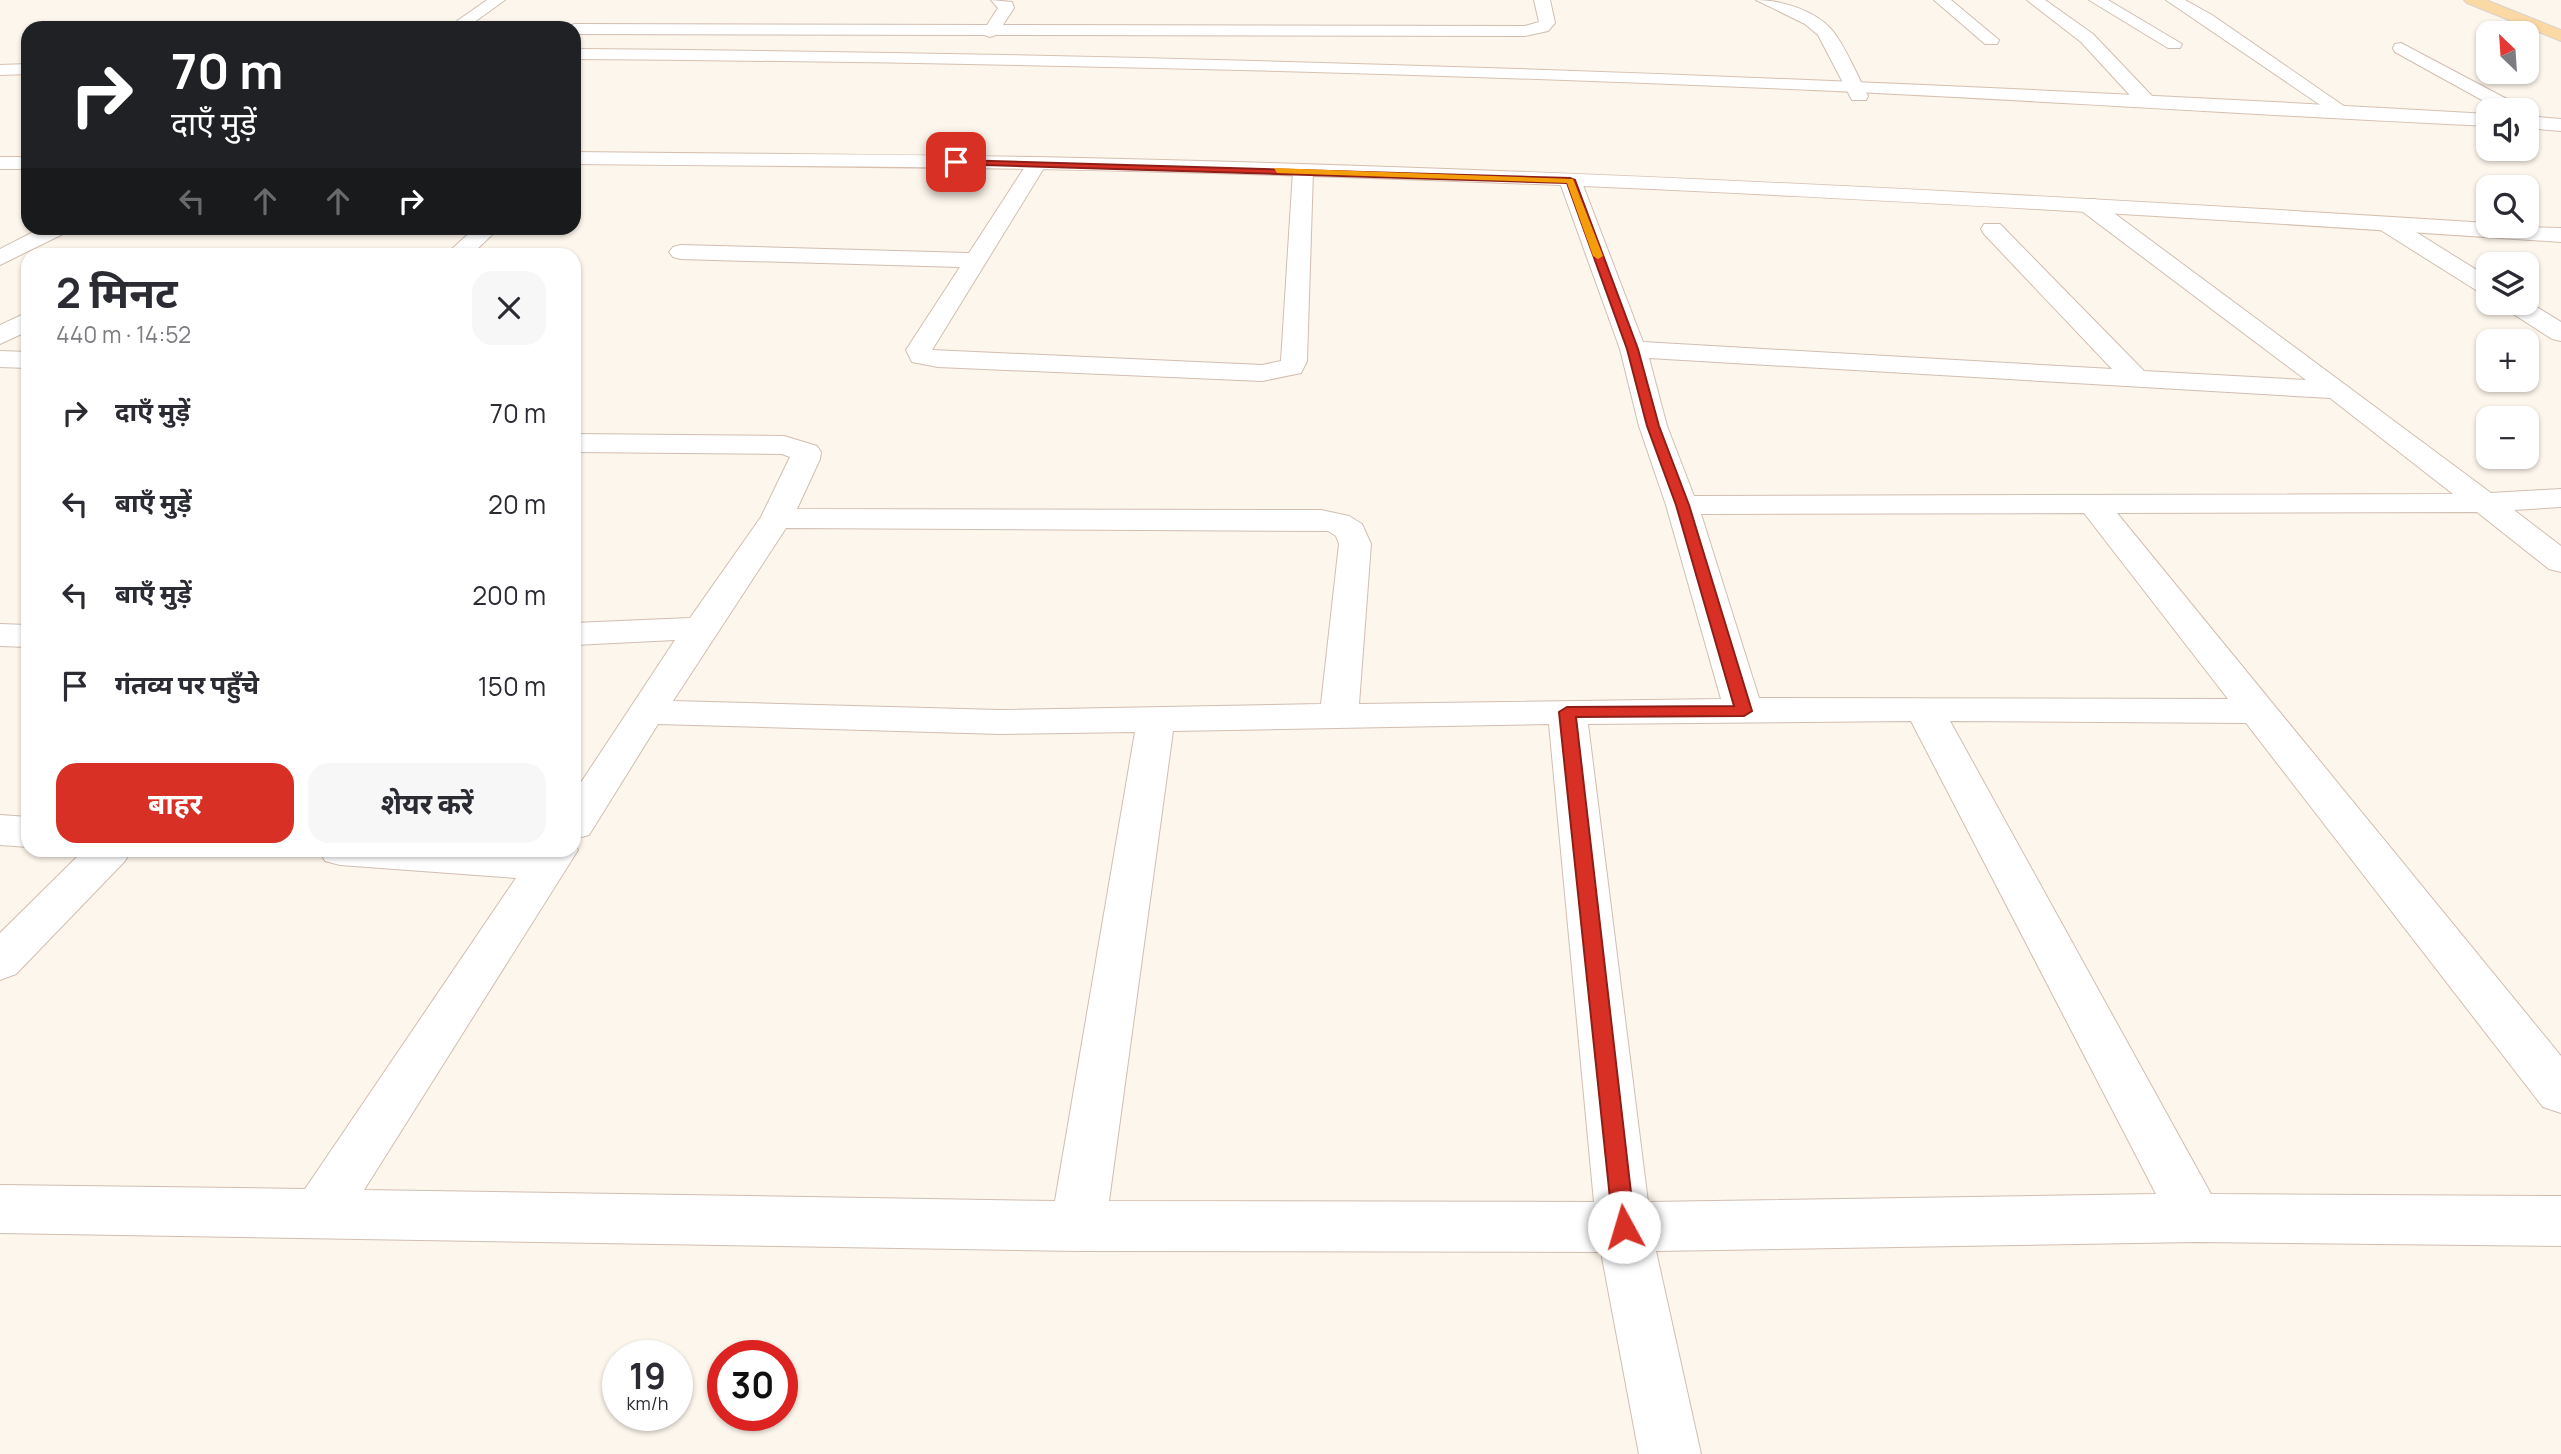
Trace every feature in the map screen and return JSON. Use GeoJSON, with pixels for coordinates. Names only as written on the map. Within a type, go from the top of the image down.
{"type":"FeatureCollection","features":[{"type":"Feature","properties":{"kind":"main road"},"geometry":{"type":"LineString","coordinates":[[2472,0],[2561,36]]}},
{"type":"Feature","properties":{"kind":"main road"},"geometry":{"type":"LineString","coordinates":[[2455,5],[2494,21]]}},
{"type":"Feature","properties":{"kind":"main road"},"geometry":{"type":"LineString","coordinates":[[2539,40],[2561,49]]}},
{"type":"Feature","properties":{"kind":"street"},"geometry":{"type":"LineString","coordinates":[[466,21],[497,0]]}},
{"type":"Feature","properties":{"kind":"street"},"geometry":{"type":"LineString","coordinates":[[990,32],[1006,8],[1004,2],[999,0]]}},
{"type":"Feature","properties":{"kind":"street"},"geometry":{"type":"LineString","coordinates":[[581,29],[990,32],[1525,31],[1542,28],[1547,23],[1542,0]]}},
{"type":"Feature","properties":{"kind":"street"},"geometry":{"type":"LineString","coordinates":[[1764,0],[1811,21],[1825,32],[1856,92]]}},
{"type":"Feature","properties":{"kind":"street"},"geometry":{"type":"LineString","coordinates":[[1942,0],[1991,40]]}},
{"type":"Feature","properties":{"kind":"street"},"geometry":{"type":"LineString","coordinates":[[2035,0],[2087,38],[2146,101]]}},
{"type":"Feature","properties":{"kind":"street"},"geometry":{"type":"LineString","coordinates":[[2097,0],[2174,44]]}},
{"type":"Feature","properties":{"kind":"street"},"geometry":{"type":"LineString","coordinates":[[2174,0],[2206,18],[2342,111]]}},
{"type":"Feature","properties":{"kind":"street"},"geometry":{"type":"LineString","coordinates":[[2401,48],[2491,98]]}},
{"type":"Feature","properties":{"kind":"street"},"geometry":{"type":"LineString","coordinates":[[581,54],[1184,61],[1413,68],[2476,130]]}},
{"type":"Feature","properties":{"kind":"street"},"geometry":{"type":"LineString","coordinates":[[0,58],[21,58]]}},
{"type":"Feature","properties":{"kind":"street"},"geometry":{"type":"LineString","coordinates":[[581,66],[1104,70],[2146,101],[2476,119]]}},
{"type":"Feature","properties":{"kind":"street"},"geometry":{"type":"LineString","coordinates":[[0,70],[21,69]]}},
{"type":"Feature","properties":{"kind":"street"},"geometry":{"type":"LineString","coordinates":[[2539,124],[2561,125]]}},
{"type":"Feature","properties":{"kind":"street"},"geometry":{"type":"LineString","coordinates":[[2539,127],[2561,135]]}},
{"type":"Feature","properties":{"kind":"street"},"geometry":{"type":"LineString","coordinates":[[581,158],[1037,163],[1570,180],[2087,204],[2561,235]]}},
{"type":"Feature","properties":{"kind":"street"},"geometry":{"type":"LineString","coordinates":[[0,163],[21,163]]}},
{"type":"Feature","properties":{"kind":"street"},"geometry":{"type":"LineString","coordinates":[[1037,163],[919,350],[922,356],[938,359],[1262,373],[1291,367],[1294,361],[1303,171]]}},
{"type":"Feature","properties":{"kind":"street"},"geometry":{"type":"LineString","coordinates":[[1570,180],[1633,349],[1653,426],[1682,505],[1744,711]]}},
{"type":"Feature","properties":{"kind":"street"},"geometry":{"type":"LineString","coordinates":[[2087,204],[2337,390],[2561,562]]}},
{"type":"Feature","properties":{"kind":"street"},"geometry":{"type":"LineString","coordinates":[[2388,224],[2476,279]]}},
{"type":"Feature","properties":{"kind":"street"},"geometry":{"type":"LineString","coordinates":[[1992,229],[2137,379]]}},
{"type":"Feature","properties":{"kind":"street"},"geometry":{"type":"LineString","coordinates":[[0,258],[44,235]]}},
{"type":"Feature","properties":{"kind":"street"},"geometry":{"type":"LineString","coordinates":[[464,248],[480,235]]}},
{"type":"Feature","properties":{"kind":"street"},"geometry":{"type":"LineString","coordinates":[[681,252],[976,260]]}},
{"type":"Feature","properties":{"kind":"street"},"geometry":{"type":"LineString","coordinates":[[0,307],[21,309]]}},
{"type":"Feature","properties":{"kind":"street"},"geometry":{"type":"LineString","coordinates":[[2532,315],[2561,333]]}},
{"type":"Feature","properties":{"kind":"street"},"geometry":{"type":"LineString","coordinates":[[0,336],[21,324]]}},
{"type":"Feature","properties":{"kind":"street"},"geometry":{"type":"LineString","coordinates":[[1633,349],[2337,390]]}},
{"type":"Feature","properties":{"kind":"street"},"geometry":{"type":"LineString","coordinates":[[0,359],[21,360]]}},
{"type":"Feature","properties":{"kind":"street"},"geometry":{"type":"LineString","coordinates":[[581,443],[795,446],[806,452],[806,459],[777,517],[701,628],[581,814]]}},
{"type":"Feature","properties":{"kind":"street"},"geometry":{"type":"LineString","coordinates":[[1682,505],[2483,503],[2561,498]]}},
{"type":"Feature","properties":{"kind":"street"},"geometry":{"type":"LineString","coordinates":[[2094,505],[2561,1092]]}},
{"type":"Feature","properties":{"kind":"street"},"geometry":{"type":"LineString","coordinates":[[777,517],[1307,520],[1338,523],[1351,531],[1355,544],[1339,716]]}},
{"type":"Feature","properties":{"kind":"street"},"geometry":{"type":"LineString","coordinates":[[581,634],[701,628]]}},
{"type":"Feature","properties":{"kind":"street"},"geometry":{"type":"LineString","coordinates":[[0,635],[21,636]]}},
{"type":"Feature","properties":{"kind":"street"},"geometry":{"type":"LineString","coordinates":[[648,712],[1000,722],[1567,712],[1924,709],[2260,711]]}},
{"type":"Feature","properties":{"kind":"street"},"geometry":{"type":"LineString","coordinates":[[1924,709],[2196,1218]]}},
{"type":"Feature","properties":{"kind":"street"},"geometry":{"type":"LineString","coordinates":[[1567,712],[1624,1227],[1670,1454]]}},
{"type":"Feature","properties":{"kind":"street"},"geometry":{"type":"LineString","coordinates":[[1078,1226],[1156,719]]}},
{"type":"Feature","properties":{"kind":"street"},"geometry":{"type":"LineString","coordinates":[[0,830],[21,832]]}},
{"type":"Feature","properties":{"kind":"street"},"geometry":{"type":"LineString","coordinates":[[0,962],[103,857]]}},
{"type":"Feature","properties":{"kind":"street"},"geometry":{"type":"LineString","coordinates":[[526,857],[553,858]]}},
{"type":"Feature","properties":{"kind":"street"},"geometry":{"type":"LineString","coordinates":[[319,1214],[553,858]]}},
{"type":"Feature","properties":{"kind":"street"},"geometry":{"type":"LineString","coordinates":[[0,1209],[1078,1226],[1624,1227],[2196,1218],[2561,1221]]}},
{"type":"Feature","properties":{"kind":"slow traffic"},"geometry":{"type":"LineString","coordinates":[[1277,170],[1570,180],[1598,256]]}},
{"type":"Feature","properties":{"kind":"route"},"geometry":{"type":"LineString","coordinates":[[956,162],[1570,180],[1633,349],[1653,426],[1682,505],[1744,711],[1567,712],[1624,1227]]}}]}
